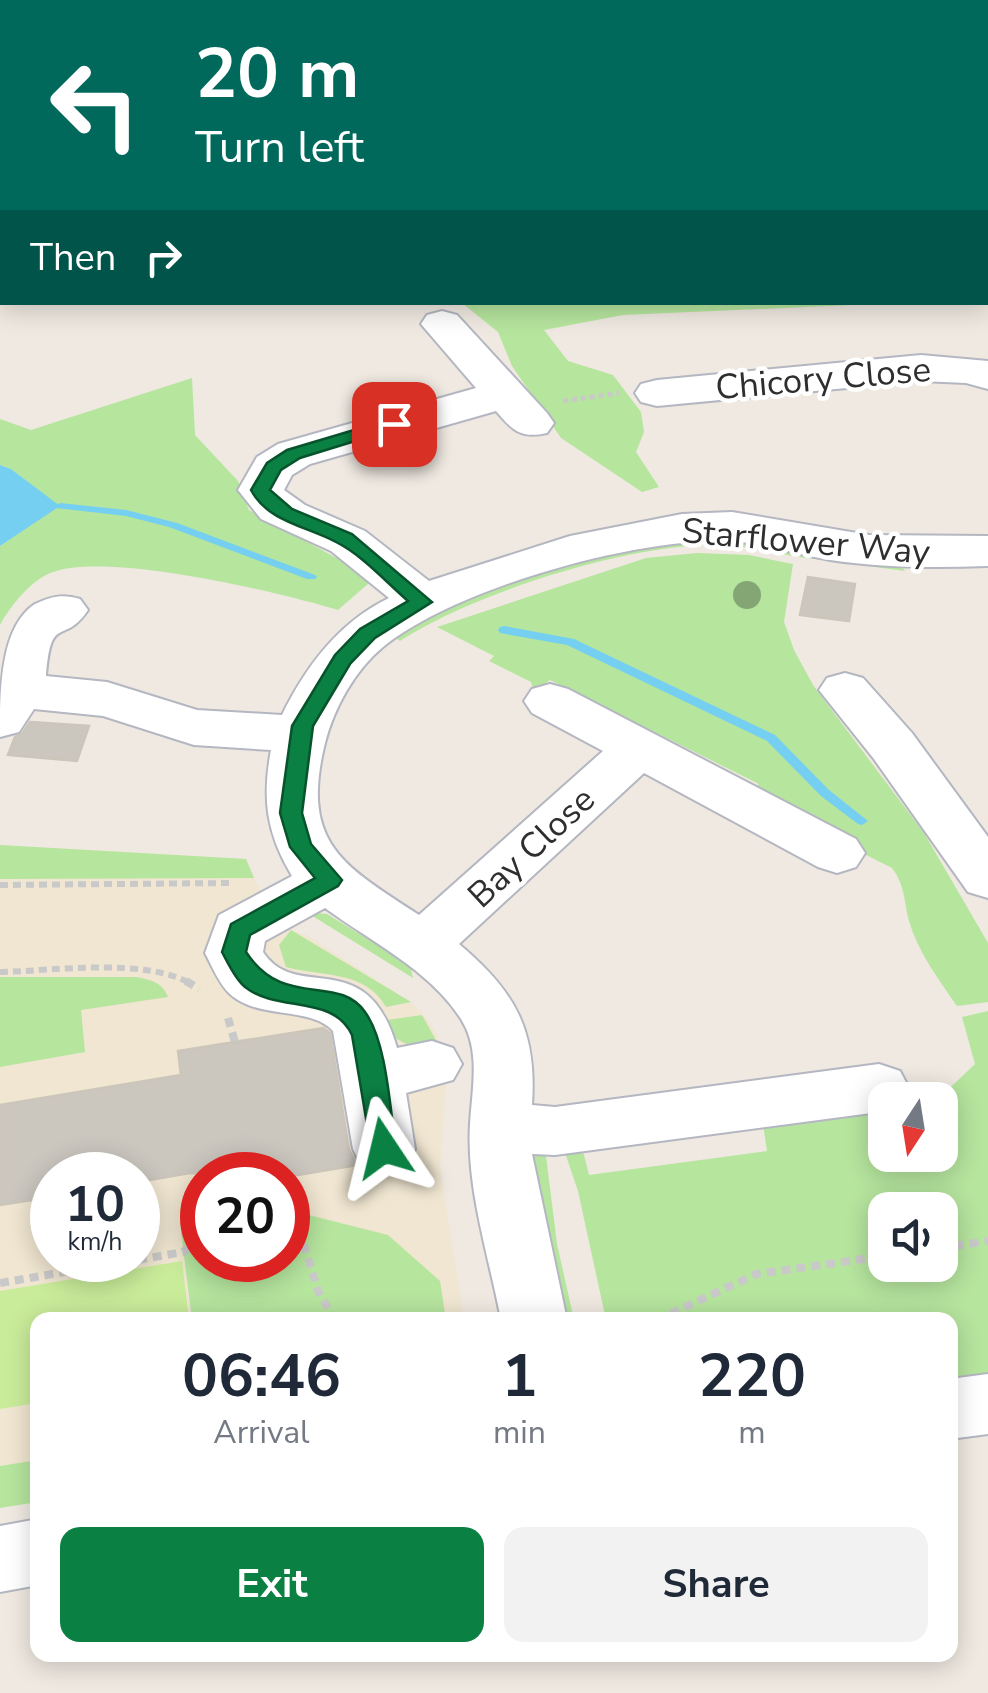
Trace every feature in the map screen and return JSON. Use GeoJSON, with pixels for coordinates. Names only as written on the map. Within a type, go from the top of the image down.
{"type":"FeatureCollection","features":[{"type":"Feature","properties":{"kind":"street"},"geometry":{"type":"LineString","coordinates":[[422,602],[345,538],[286,514],[266,500],[261,490],[273,467],[294,454],[509,398],[442,324]]}},
{"type":"Feature","properties":{"kind":"street","name":"Chicory Close"},"geometry":{"type":"LineString","coordinates":[[656,392],[922,368],[971,370],[988,376]]}},
{"type":"Feature","properties":{"kind":"street","name":"Starflower Way"},"geometry":{"type":"LineString","coordinates":[[532,1312],[500,1160],[506,1064],[496,1027],[479,999],[422,945],[330,880],[301,847],[291,813],[300,734],[311,706],[342,660],[368,633],[422,602],[633,533],[721,526],[884,552],[988,551]]}},
{"type":"Feature","properties":{"kind":"street"},"geometry":{"type":"LineString","coordinates":[[63,610],[34,624],[14,686],[107,699],[194,727],[300,734]]}},
{"type":"Feature","properties":{"kind":"street"},"geometry":{"type":"LineString","coordinates":[[845,690],[893,746],[964,806],[986,875]]}},
{"type":"Feature","properties":{"kind":"street"},"geometry":{"type":"LineString","coordinates":[[550,701],[837,853]]}},
{"type":"Feature","properties":{"kind":"street","name":"Bay Close"},"geometry":{"type":"LineString","coordinates":[[422,945],[639,748]]}},
{"type":"Feature","properties":{"kind":"street"},"geometry":{"type":"LineString","coordinates":[[330,880],[240,930],[234,952],[251,979],[279,994],[325,1000],[356,1016],[364,1035],[384,1148]]}},
{"type":"Feature","properties":{"kind":"street"},"geometry":{"type":"LineString","coordinates":[[370,1077],[432,1064]]}},
{"type":"Feature","properties":{"kind":"street"},"geometry":{"type":"LineString","coordinates":[[502,1128],[555,1131],[868,1089]]}},
{"type":"Feature","properties":{"kind":"street"},"geometry":{"type":"LineString","coordinates":[[958,1408],[988,1404]]}},
{"type":"Feature","properties":{"kind":"street"},"geometry":{"type":"LineString","coordinates":[[0,1558],[30,1553]]}},
{"type":"Feature","properties":{"kind":"path"},"geometry":{"type":"LineString","coordinates":[[509,398],[656,392]]}},
{"type":"Feature","properties":{"kind":"path"},"geometry":{"type":"LineString","coordinates":[[0,884],[242,883]]}},
{"type":"Feature","properties":{"kind":"path"},"geometry":{"type":"LineString","coordinates":[[0,972],[139,970],[174,974],[213,998]]}},
{"type":"Feature","properties":{"kind":"path"},"geometry":{"type":"LineString","coordinates":[[224,1006],[235,1042]]}},
{"type":"Feature","properties":{"kind":"path"},"geometry":{"type":"LineString","coordinates":[[958,1245],[988,1241]]}},
{"type":"Feature","properties":{"kind":"path"},"geometry":{"type":"LineString","coordinates":[[675,1312],[756,1274],[868,1258]]}},
{"type":"Feature","properties":{"kind":"path"},"geometry":{"type":"LineString","coordinates":[[310,1265],[318,1291],[331,1312]]}},
{"type":"Feature","properties":{"kind":"path"},"geometry":{"type":"LineString","coordinates":[[0,1283],[30,1278]]}},
{"type":"Feature","properties":{"kind":"shaded area"},"geometry":{"type":"Polygon","coordinates":[[[0,845],[246,859],[264,899],[291,930],[307,935],[411,1002],[438,1036],[446,1081],[440,1167],[463,1312],[30,1312],[30,1461],[0,1466],[0,845]]]}},
{"type":"Feature","properties":{"kind":"green space"},"geometry":{"type":"Polygon","coordinates":[[[464,305],[851,305],[623,315],[544,330],[568,361],[613,375],[641,412],[644,432],[636,452],[659,487],[642,492],[561,438],[512,366],[498,332],[464,305]]]}},
{"type":"Feature","properties":{"kind":"green space"},"geometry":{"type":"Polygon","coordinates":[[[192,378],[195,435],[238,481],[249,510],[340,560],[369,583],[338,610],[152,570],[79,567],[53,572],[37,581],[0,625],[0,546],[59,506],[0,465],[0,419],[31,430],[192,378]]]}},
{"type":"Feature","properties":{"kind":"green space"},"geometry":{"type":"Polygon","coordinates":[[[703,538],[901,565],[905,571],[733,546],[687,546],[602,561],[556,574],[470,605],[400,641],[393,636],[466,599],[543,571],[622,551],[703,538]]]}},
{"type":"Feature","properties":{"kind":"green space"},"geometry":{"type":"Polygon","coordinates":[[[697,553],[749,555],[793,564],[784,622],[794,650],[813,685],[924,833],[988,943],[988,1002],[957,1006],[918,944],[902,887],[892,868],[749,796],[759,784],[550,680],[534,692],[531,682],[489,661],[494,656],[437,627],[646,558],[697,553]]]}},
{"type":"Feature","properties":{"kind":"green space"},"geometry":{"type":"Polygon","coordinates":[[[0,845],[246,859],[254,878],[0,879],[0,845]]]}},
{"type":"Feature","properties":{"kind":"green space"},"geometry":{"type":"Polygon","coordinates":[[[306,912],[327,914],[410,965],[413,978],[306,912]]]}},
{"type":"Feature","properties":{"kind":"green space"},"geometry":{"type":"Polygon","coordinates":[[[291,930],[411,1002],[386,1007],[377,995],[355,981],[286,967],[279,945],[291,930]]]}},
{"type":"Feature","properties":{"kind":"green space"},"geometry":{"type":"Polygon","coordinates":[[[0,977],[136,977],[159,985],[168,997],[81,1010],[85,1052],[0,1067],[0,977]]]}},
{"type":"Feature","properties":{"kind":"green space"},"geometry":{"type":"Polygon","coordinates":[[[988,1011],[988,1377],[958,1382],[958,1312],[604,1312],[578,1191],[562,1144],[581,1143],[589,1175],[767,1151],[763,1124],[868,1114],[868,1172],[958,1172],[956,1082],[975,1064],[962,1017],[988,1011]]]}},
{"type":"Feature","properties":{"kind":"green space"},"geometry":{"type":"Polygon","coordinates":[[[422,1015],[441,1049],[406,1044],[380,1021],[422,1015]]]}},
{"type":"Feature","properties":{"kind":"green space"},"geometry":{"type":"Polygon","coordinates":[[[545,1148],[557,1244],[572,1312],[561,1312],[531,1153],[545,1148]]]}},
{"type":"Feature","properties":{"kind":"green space"},"geometry":{"type":"Polygon","coordinates":[[[310,1215],[388,1235],[440,1281],[445,1312],[191,1312],[187,1282],[310,1282],[310,1215]]]}},
{"type":"Feature","properties":{"kind":"green space"},"geometry":{"type":"Polygon","coordinates":[[[180,1261],[180,1282],[184,1282],[188,1312],[30,1312],[30,1404],[0,1409],[0,1291],[55,1282],[160,1282],[160,1265],[180,1261]]]}},
{"type":"Feature","properties":{"kind":"green space"},"geometry":{"type":"Polygon","coordinates":[[[30,1461],[30,1503],[0,1508],[0,1466],[30,1461]]]}},
{"type":"Feature","properties":{"kind":"water"},"geometry":{"type":"Polygon","coordinates":[[[0,465],[60,506],[0,546],[0,465]]]}},
{"type":"Feature","properties":{"kind":"building"},"geometry":{"type":"Polygon","coordinates":[[[808,577],[855,584],[849,621],[800,615],[808,577]]]}},
{"type":"Feature","properties":{"kind":"building"},"geometry":{"type":"Polygon","coordinates":[[[30,722],[89,726],[77,761],[8,755],[15,737],[30,722]]]}},
{"type":"Feature","properties":{"kind":"building"},"geometry":{"type":"Polygon","coordinates":[[[323,1028],[330,1033],[349,1150],[357,1165],[310,1173],[310,1152],[180,1152],[180,1175],[160,1178],[160,1152],[30,1152],[30,1200],[0,1205],[0,1105],[181,1075],[178,1051],[323,1028]]]}},
{"type":"Feature","properties":{"kind":"waterway"},"geometry":{"type":"LineString","coordinates":[[60,506],[126,513],[173,525],[311,577]]}},
{"type":"Feature","properties":{"kind":"waterway"},"geometry":{"type":"LineString","coordinates":[[504,630],[570,642],[771,738],[825,793],[862,821]]}},
{"type":"Feature","properties":{"kind":"route"},"geometry":{"type":"LineString","coordinates":[[384,1148],[364,1035],[356,1016],[325,1000],[279,994],[251,979],[234,952],[240,930],[330,880],[301,847],[291,813],[302,726],[342,660],[368,633],[422,602],[345,538],[286,514],[266,500],[261,490],[273,467],[294,454],[394,424]]}}]}
